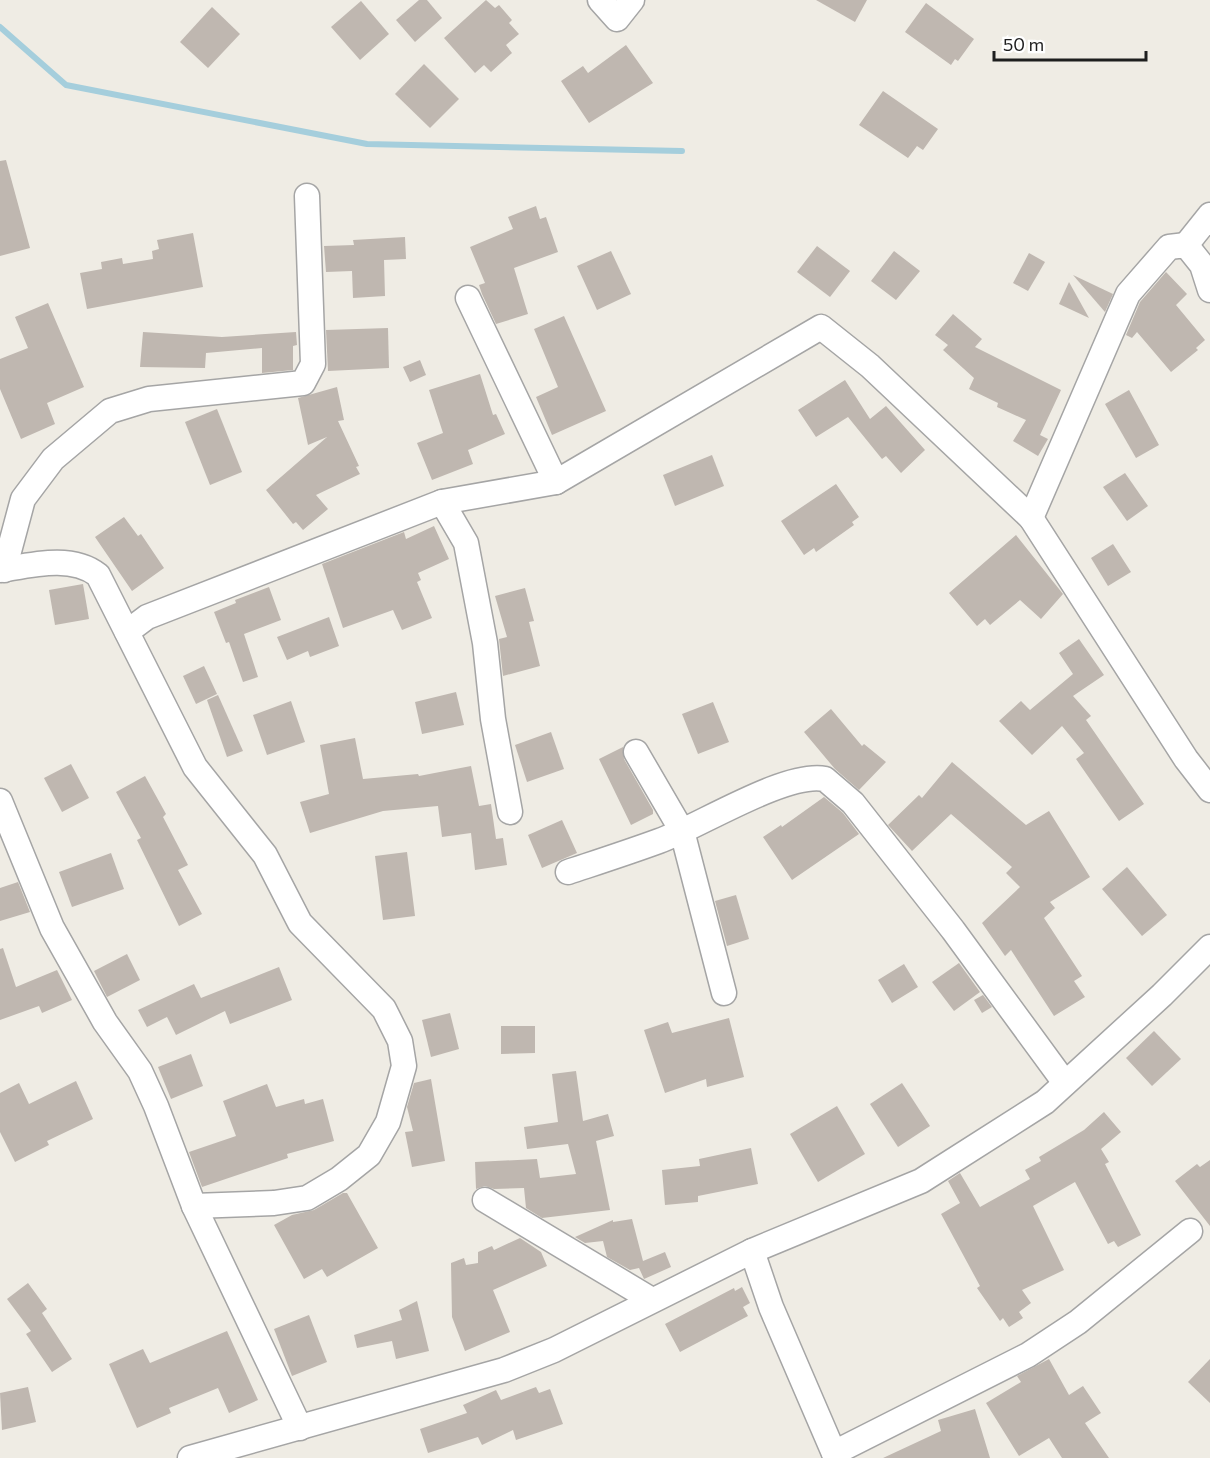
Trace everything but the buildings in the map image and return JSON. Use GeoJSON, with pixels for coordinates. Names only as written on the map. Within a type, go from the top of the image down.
{"type":"FeatureCollection","features":[{"type":"Feature","properties":{"kind":"street"},"geometry":{"type":"LineString","coordinates":[[600,0],[616,19],[632,0]]}},
{"type":"Feature","properties":{"kind":"street"},"geometry":{"type":"LineString","coordinates":[[195,1206],[274,1203],[307,1198],[339,1179],[369,1155],[388,1122],[404,1066],[400,1041],[384,1009],[300,923],[265,855],[195,767],[98,575],[87,567],[70,562],[2,570],[23,499],[53,459],[110,411],[149,399],[303,383],[313,364],[307,196]]}},
{"type":"Feature","properties":{"kind":"street"},"geometry":{"type":"LineString","coordinates":[[1031,518],[1128,294],[1168,247],[1186,245],[1210,215]]}},
{"type":"Feature","properties":{"kind":"street"},"geometry":{"type":"LineString","coordinates":[[1186,245],[1202,265],[1210,290]]}},
{"type":"Feature","properties":{"kind":"street"},"geometry":{"type":"LineString","coordinates":[[468,298],[556,482]]}},
{"type":"Feature","properties":{"kind":"street"},"geometry":{"type":"LineString","coordinates":[[127,632],[147,617],[442,502],[556,482],[821,327],[870,366],[1031,518],[1186,759],[1210,790]]}},
{"type":"Feature","properties":{"kind":"street"},"geometry":{"type":"LineString","coordinates":[[442,502],[466,543],[485,643],[493,719],[510,812]]}},
{"type":"Feature","properties":{"kind":"street"},"geometry":{"type":"LineString","coordinates":[[636,752],[682,831],[724,993]]}},
{"type":"Feature","properties":{"kind":"street"},"geometry":{"type":"LineString","coordinates":[[568,872],[682,831],[768,791],[803,779],[825,779],[852,803],[932,903],[1065,1083]]}},
{"type":"Feature","properties":{"kind":"street"},"geometry":{"type":"LineString","coordinates":[[0,801],[52,928],[105,1022],[144,1080],[195,1206],[300,1428]]}},
{"type":"Feature","properties":{"kind":"street"},"geometry":{"type":"LineString","coordinates":[[190,1458],[504,1370],[554,1350],[752,1251],[921,1181],[1045,1102],[1162,995],[1210,947]]}},
{"type":"Feature","properties":{"kind":"street"},"geometry":{"type":"LineString","coordinates":[[485,1200],[652,1300]]}},
{"type":"Feature","properties":{"kind":"street"},"geometry":{"type":"LineString","coordinates":[[752,1251],[771,1307],[835,1456],[1028,1355],[1078,1322],[1190,1231]]}},
{"type":"Feature","properties":{"kind":"waterway"},"geometry":{"type":"LineString","coordinates":[[0,27],[66,85],[367,144],[682,151]]}}]}
